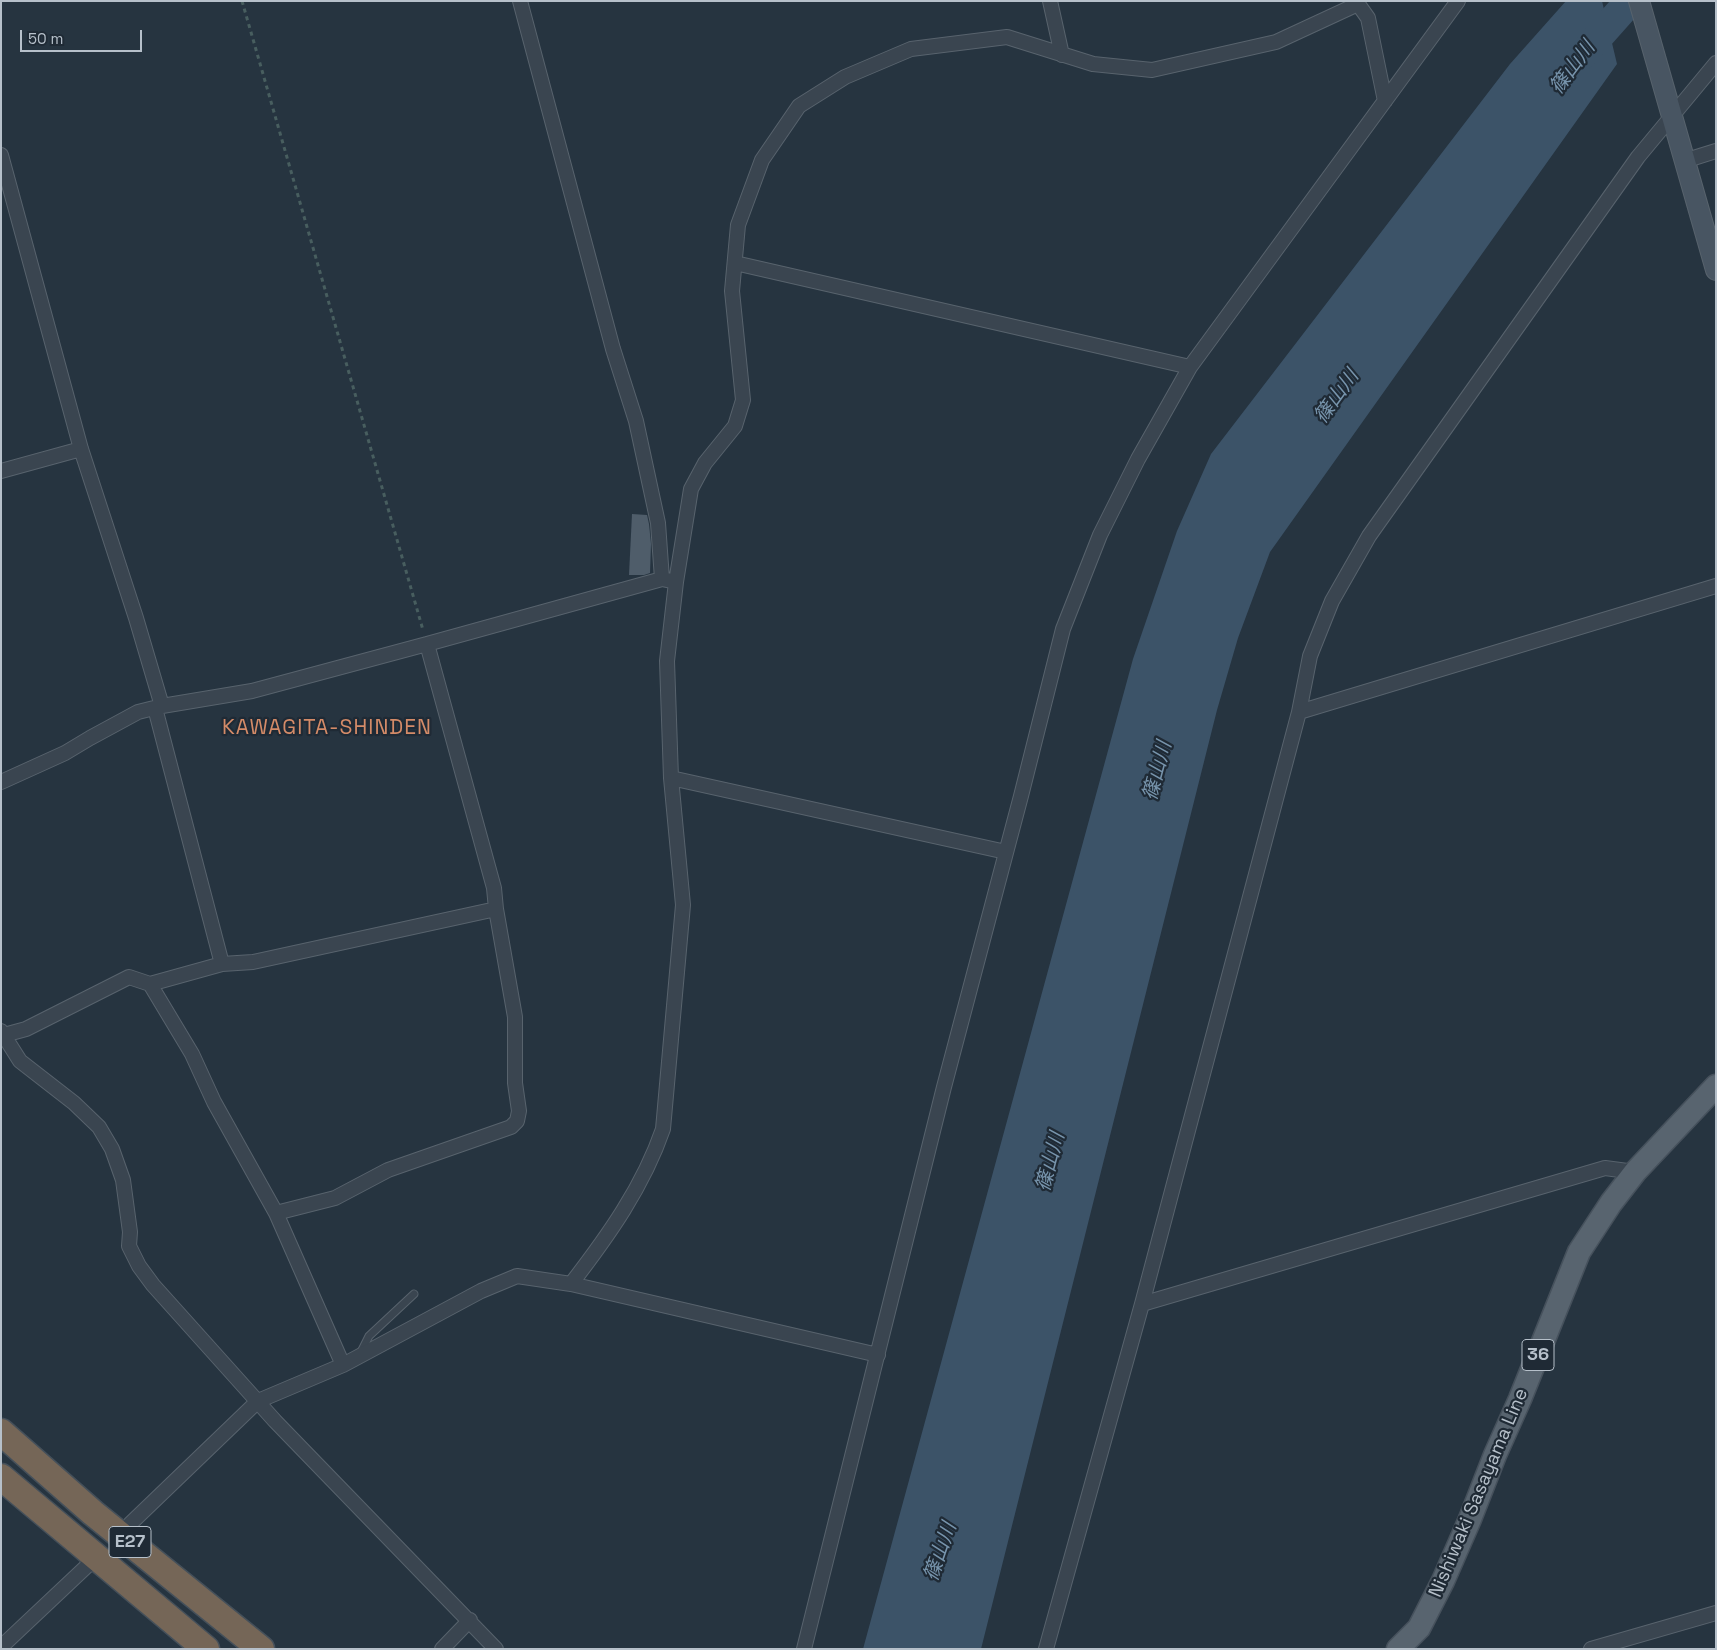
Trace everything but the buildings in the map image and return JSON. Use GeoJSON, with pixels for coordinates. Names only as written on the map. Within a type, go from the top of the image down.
{"type":"FeatureCollection","features":[{"type":"Feature","properties":{"kind":"highway","name":"E27"},"geometry":{"type":"LineString","coordinates":[[1,1432],[93,1513],[262,1649]]}},
{"type":"Feature","properties":{"kind":"highway","name":"E27"},"geometry":{"type":"LineString","coordinates":[[1,1476],[206,1649]]}},
{"type":"Feature","properties":{"kind":"main road","name":"Nishiwaki Sasayama Line"},"geometry":{"type":"LineString","coordinates":[[1398,1649],[1419,1628],[1443,1581],[1579,1252],[1611,1203],[1635,1172],[1716,1086]]}},
{"type":"Feature","properties":{"kind":"street"},"geometry":{"type":"LineString","coordinates":[[520,1],[613,349],[636,421],[669,580]]}},
{"type":"Feature","properties":{"kind":"street"},"geometry":{"type":"LineString","coordinates":[[1050,1],[1062,55]]}},
{"type":"Feature","properties":{"kind":"street"},"geometry":{"type":"LineString","coordinates":[[804,1649],[944,1087],[1063,629],[1100,535],[1138,459],[1190,367],[1458,1]]}},
{"type":"Feature","properties":{"kind":"street"},"geometry":{"type":"LineString","coordinates":[[1639,1],[1716,270]]}},
{"type":"Feature","properties":{"kind":"street"},"geometry":{"type":"LineString","coordinates":[[571,1284],[606,1239],[635,1192],[654,1153],[662,1129],[683,905],[671,778],[667,661],[669,580],[691,488],[705,463],[736,426],[743,400],[732,291],[738,226],[762,160],[800,106],[845,77],[911,49],[1007,37],[1093,64],[1152,70],[1276,42],[1358,4],[1368,18],[1386,101]]}},
{"type":"Feature","properties":{"kind":"street"},"geometry":{"type":"LineString","coordinates":[[1046,1649],[1142,1304],[1299,712],[1310,656],[1332,601],[1369,536],[1670,111],[1716,63]]}},
{"type":"Feature","properties":{"kind":"street"},"geometry":{"type":"LineString","coordinates":[[1684,161],[1716,151]]}},
{"type":"Feature","properties":{"kind":"street"},"geometry":{"type":"LineString","coordinates":[[1,155],[81,449],[136,618],[222,964]]}},
{"type":"Feature","properties":{"kind":"street"},"geometry":{"type":"LineString","coordinates":[[735,263],[1190,367]]}},
{"type":"Feature","properties":{"kind":"street"},"geometry":{"type":"LineString","coordinates":[[1,471],[81,449]]}},
{"type":"Feature","properties":{"kind":"street"},"geometry":{"type":"LineString","coordinates":[[1,782],[65,753],[138,712],[252,691],[669,580]]}},
{"type":"Feature","properties":{"kind":"street"},"geometry":{"type":"LineString","coordinates":[[1299,712],[1716,586]]}},
{"type":"Feature","properties":{"kind":"street"},"geometry":{"type":"LineString","coordinates":[[276,1213],[335,1198],[388,1170],[511,1127],[517,1121],[519,1111],[515,1083],[515,1017],[494,888],[427,644]]}},
{"type":"Feature","properties":{"kind":"street"},"geometry":{"type":"LineString","coordinates":[[671,778],[1006,852]]}},
{"type":"Feature","properties":{"kind":"street"},"geometry":{"type":"LineString","coordinates":[[496,909],[253,962],[222,964],[150,984],[129,977],[26,1029],[2,1032],[20,1061],[74,1103],[99,1127],[112,1149],[123,1180],[130,1232],[129,1246],[139,1266],[153,1285],[282,1429],[470,1620],[496,1649]]}},
{"type":"Feature","properties":{"kind":"street"},"geometry":{"type":"LineString","coordinates":[[150,984],[192,1054],[214,1102],[276,1213],[344,1364]]}},
{"type":"Feature","properties":{"kind":"street"},"geometry":{"type":"LineString","coordinates":[[1142,1304],[1605,1168],[1635,1172]]}},
{"type":"Feature","properties":{"kind":"street"},"geometry":{"type":"LineString","coordinates":[[130,1524],[258,1401],[344,1364],[480,1291],[517,1276],[571,1284],[878,1355]]}},
{"type":"Feature","properties":{"kind":"street"},"geometry":{"type":"LineString","coordinates":[[1,1647],[87,1566]]}},
{"type":"Feature","properties":{"kind":"street"},"geometry":{"type":"LineString","coordinates":[[1591,1649],[1716,1613]]}},
{"type":"Feature","properties":{"kind":"street"},"geometry":{"type":"LineString","coordinates":[[442,1649],[470,1620]]}},
{"type":"Feature","properties":{"kind":"lane"},"geometry":{"type":"LineString","coordinates":[[358,1357],[369,1336],[414,1294]]}},
{"type":"Feature","properties":{"kind":"path"},"geometry":{"type":"LineString","coordinates":[[242,1],[427,644]]}},
{"type":"Feature","properties":{"kind":"water"},"geometry":{"type":"Polygon","coordinates":[[[1566,1],[1602,1],[1617,64],[1270,552],[1238,638],[1217,710],[981,1649],[863,1649],[1133,659],[1177,531],[1211,454],[1510,64],[1566,1]]]}},
{"type":"Feature","properties":{"kind":"waterway","name":"篠山川"},"geometry":{"type":"LineString","coordinates":[[1582,55],[1630,1]]}},
{"type":"Feature","properties":{"kind":"district","name":"KAWAGITA-SHINDEN"},"geometry":{"type":"Point","coordinates":[327,728]}}]}
